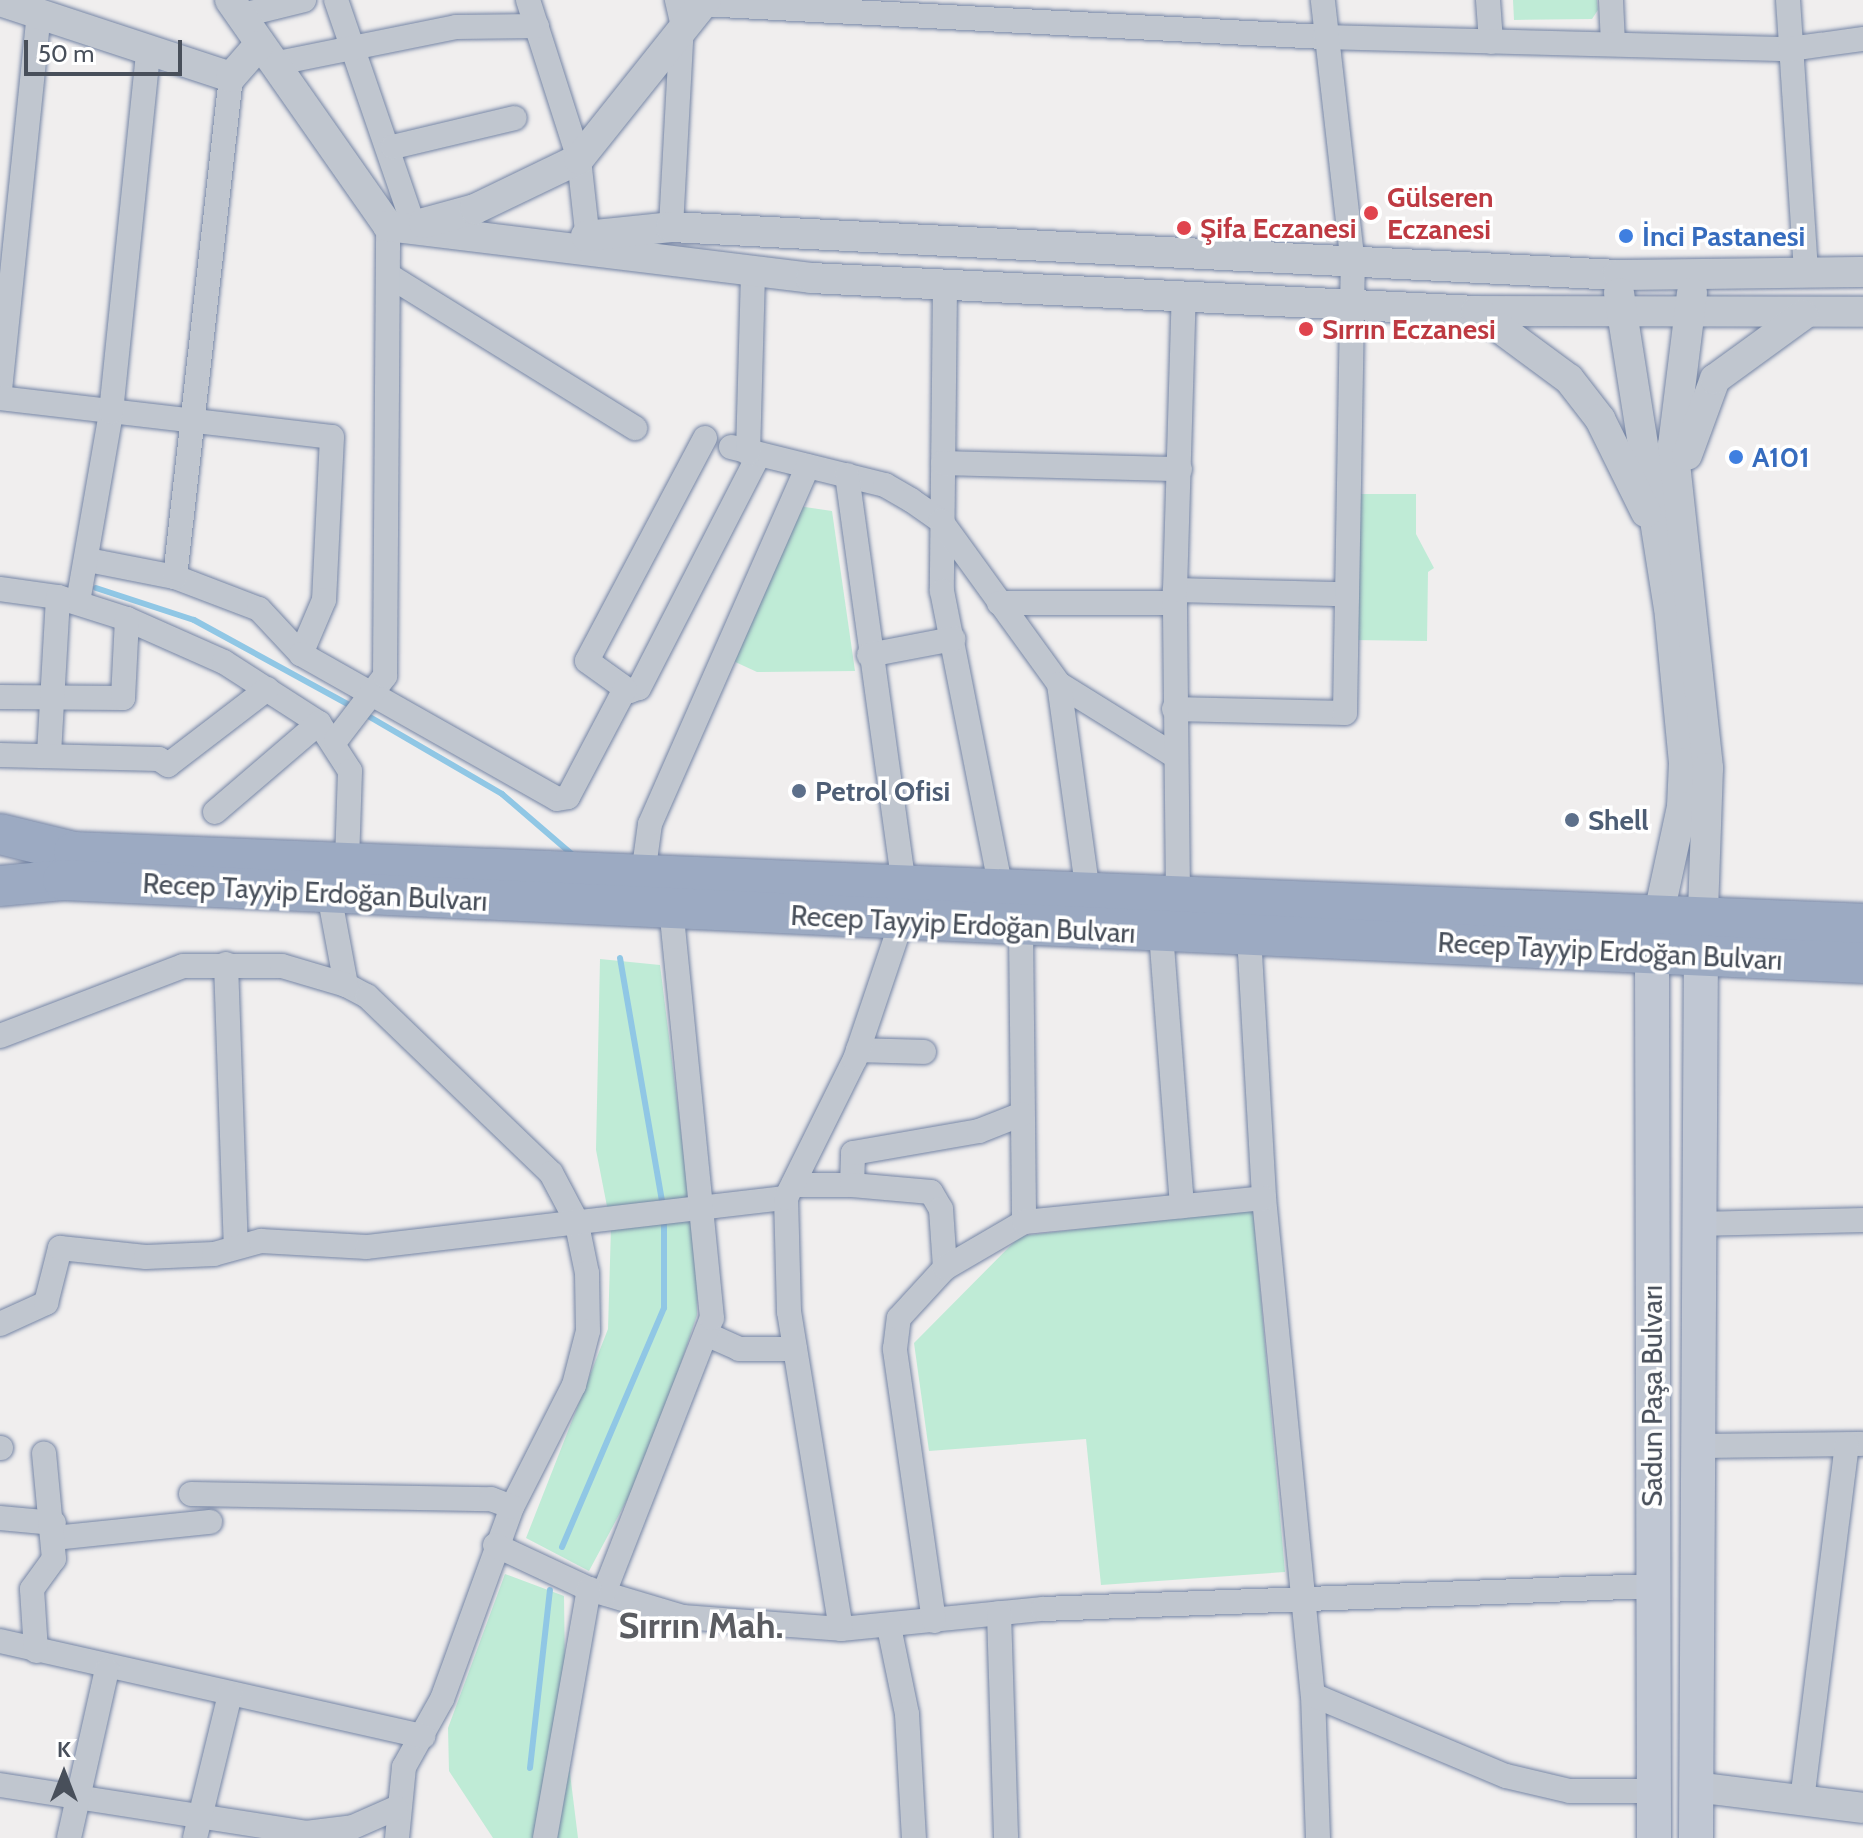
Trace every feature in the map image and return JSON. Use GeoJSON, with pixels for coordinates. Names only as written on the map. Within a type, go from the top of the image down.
{"type":"FeatureCollection","features":[{"type":"Feature","properties":{"kind":"highway"},"geometry":{"type":"LineString","coordinates":[[0,834],[68,866]]}},
{"type":"Feature","properties":{"kind":"highway","name":"Recep Tayyip Erdoğan Bulvarı"},"geometry":{"type":"LineString","coordinates":[[68,866],[338,878],[671,908],[903,904],[1001,889],[1658,914],[1702,936],[1863,963]]}},
{"type":"Feature","properties":{"kind":"highway"},"geometry":{"type":"LineString","coordinates":[[0,886],[68,866]]}},
{"type":"Feature","properties":{"kind":"highway","name":"Recep Tayyip Erdoğan Bulvarı"},"geometry":{"type":"LineString","coordinates":[[338,878],[643,875],[903,904],[1021,928],[1652,953],[1702,936],[1863,924]]}},
{"type":"Feature","properties":{"kind":"main road","name":"Sadun Paşa Bulvarı"},"geometry":{"type":"LineString","coordinates":[[1696,1838],[1696,1446],[1702,936]]}},
{"type":"Feature","properties":{"kind":"main road","name":"Sadun Paşa Bulvarı"},"geometry":{"type":"LineString","coordinates":[[1652,953],[1654,1838]]}},
{"type":"Feature","properties":{"kind":"street"},"geometry":{"type":"LineString","coordinates":[[304,0],[235,8],[266,55],[401,226],[588,243],[753,274],[1353,301],[1476,311],[1803,315],[1863,312]]}},
{"type":"Feature","properties":{"kind":"street"},"geometry":{"type":"LineString","coordinates":[[336,0],[352,48],[393,147],[401,226],[393,278],[385,676],[354,723],[336,740]]}},
{"type":"Feature","properties":{"kind":"street"},"geometry":{"type":"LineString","coordinates":[[528,0],[579,159],[588,243]]}},
{"type":"Feature","properties":{"kind":"street"},"geometry":{"type":"LineString","coordinates":[[1174,709],[1345,713],[1344,594],[1353,265],[1324,37],[1323,0]]}},
{"type":"Feature","properties":{"kind":"street"},"geometry":{"type":"LineString","coordinates":[[1488,0],[1491,42]]}},
{"type":"Feature","properties":{"kind":"street"},"geometry":{"type":"LineString","coordinates":[[1611,0],[1613,44]]}},
{"type":"Feature","properties":{"kind":"street"},"geometry":{"type":"LineString","coordinates":[[1788,0],[1806,272]]}},
{"type":"Feature","properties":{"kind":"street"},"geometry":{"type":"LineString","coordinates":[[0,1],[231,77],[266,55],[352,48],[456,27],[537,26]]}},
{"type":"Feature","properties":{"kind":"street"},"geometry":{"type":"LineString","coordinates":[[692,7],[954,9],[1324,37],[1491,42],[1790,49],[1863,39]]}},
{"type":"Feature","properties":{"kind":"street"},"geometry":{"type":"LineString","coordinates":[[401,226],[475,209],[579,159],[692,7]]}},
{"type":"Feature","properties":{"kind":"street"},"geometry":{"type":"LineString","coordinates":[[671,227],[692,7]]}},
{"type":"Feature","properties":{"kind":"street"},"geometry":{"type":"LineString","coordinates":[[0,390],[39,15]]}},
{"type":"Feature","properties":{"kind":"street"},"geometry":{"type":"LineString","coordinates":[[49,754],[52,697],[68,600],[88,560],[111,412],[148,52]]}},
{"type":"Feature","properties":{"kind":"street"},"geometry":{"type":"LineString","coordinates":[[175,577],[231,77]]}},
{"type":"Feature","properties":{"kind":"street"},"geometry":{"type":"LineString","coordinates":[[393,147],[515,118]]}},
{"type":"Feature","properties":{"kind":"street"},"geometry":{"type":"LineString","coordinates":[[588,243],[671,227],[1353,265],[1618,275],[1863,272]]}},
{"type":"Feature","properties":{"kind":"street"},"geometry":{"type":"LineString","coordinates":[[705,438],[587,661],[625,689],[639,688],[746,452],[753,274]]}},
{"type":"Feature","properties":{"kind":"street"},"geometry":{"type":"LineString","coordinates":[[1691,274],[1692,313],[1673,445],[1677,508],[1708,768],[1702,936]]}},
{"type":"Feature","properties":{"kind":"street"},"geometry":{"type":"LineString","coordinates":[[1618,275],[1620,313],[1659,539],[1684,763],[1682,807],[1652,953]]}},
{"type":"Feature","properties":{"kind":"street"},"geometry":{"type":"LineString","coordinates":[[393,278],[635,428]]}},
{"type":"Feature","properties":{"kind":"street"},"geometry":{"type":"LineString","coordinates":[[945,285],[941,521],[953,639],[1001,889]]}},
{"type":"Feature","properties":{"kind":"street"},"geometry":{"type":"LineString","coordinates":[[1178,896],[1175,596],[1184,295]]}},
{"type":"Feature","properties":{"kind":"street"},"geometry":{"type":"LineString","coordinates":[[1476,311],[1569,379],[1600,419],[1659,539]]}},
{"type":"Feature","properties":{"kind":"street"},"geometry":{"type":"LineString","coordinates":[[1677,508],[1693,426],[1715,379],[1803,315]]}},
{"type":"Feature","properties":{"kind":"street"},"geometry":{"type":"LineString","coordinates":[[0,398],[332,437],[324,600],[301,654]]}},
{"type":"Feature","properties":{"kind":"street"},"geometry":{"type":"LineString","coordinates":[[746,452],[885,485],[941,521],[1059,684],[1175,756]]}},
{"type":"Feature","properties":{"kind":"street"},"geometry":{"type":"LineString","coordinates":[[943,463],[1180,469]]}},
{"type":"Feature","properties":{"kind":"street"},"geometry":{"type":"LineString","coordinates":[[643,875],[650,824],[808,466]]}},
{"type":"Feature","properties":{"kind":"street"},"geometry":{"type":"LineString","coordinates":[[841,1629],[795,1349],[790,1192],[858,1050],[903,904],[847,475]]}},
{"type":"Feature","properties":{"kind":"street"},"geometry":{"type":"LineString","coordinates":[[88,560],[175,577],[259,609],[301,654],[372,697],[557,799],[568,797],[625,689]]}},
{"type":"Feature","properties":{"kind":"street"},"geometry":{"type":"LineString","coordinates":[[0,589],[68,600],[127,619],[267,689],[319,723],[336,740],[350,771],[338,878],[346,985]]}},
{"type":"Feature","properties":{"kind":"street"},"geometry":{"type":"LineString","coordinates":[[999,603],[1175,596],[1344,594]]}},
{"type":"Feature","properties":{"kind":"street"},"geometry":{"type":"LineString","coordinates":[[0,697],[123,698],[127,619]]}},
{"type":"Feature","properties":{"kind":"street"},"geometry":{"type":"LineString","coordinates":[[869,655],[953,639]]}},
{"type":"Feature","properties":{"kind":"street"},"geometry":{"type":"LineString","coordinates":[[1059,684],[1088,892]]}},
{"type":"Feature","properties":{"kind":"street"},"geometry":{"type":"LineString","coordinates":[[0,755],[159,759],[168,765],[267,689]]}},
{"type":"Feature","properties":{"kind":"street"},"geometry":{"type":"LineString","coordinates":[[215,812],[319,723]]}},
{"type":"Feature","properties":{"kind":"street"},"geometry":{"type":"LineString","coordinates":[[545,1838],[596,1591],[712,1318],[671,908]]}},
{"type":"Feature","properties":{"kind":"street"},"geometry":{"type":"LineString","coordinates":[[1021,928],[1024,1222]]}},
{"type":"Feature","properties":{"kind":"street"},"geometry":{"type":"LineString","coordinates":[[1161,933],[1182,1206]]}},
{"type":"Feature","properties":{"kind":"street"},"geometry":{"type":"LineString","coordinates":[[1249,936],[1264,1198],[1313,1695],[1318,1838]]}},
{"type":"Feature","properties":{"kind":"street"},"geometry":{"type":"LineString","coordinates":[[226,964],[236,1247]]}},
{"type":"Feature","properties":{"kind":"street"},"geometry":{"type":"LineString","coordinates":[[0,1036],[157,971],[226,964],[282,966],[346,985],[367,996],[524,1144],[551,1173],[576,1220],[587,1273],[588,1331],[564,1412],[512,1507],[423,1736],[404,1767],[396,1808],[397,1838]]}},
{"type":"Feature","properties":{"kind":"street"},"geometry":{"type":"LineString","coordinates":[[858,1050],[924,1052]]}},
{"type":"Feature","properties":{"kind":"street"},"geometry":{"type":"LineString","coordinates":[[852,1185],[853,1153],[979,1131],[1022,1114]]}},
{"type":"Feature","properties":{"kind":"street"},"geometry":{"type":"LineString","coordinates":[[0,1324],[46,1303],[60,1248],[146,1257],[236,1247],[261,1241],[367,1247],[852,1185],[931,1192],[941,1209],[945,1268]]}},
{"type":"Feature","properties":{"kind":"street"},"geometry":{"type":"LineString","coordinates":[[934,1621],[895,1349],[899,1318],[945,1268],[1024,1222],[1264,1198]]}},
{"type":"Feature","properties":{"kind":"street"},"geometry":{"type":"LineString","coordinates":[[1698,1224],[1863,1220]]}},
{"type":"Feature","properties":{"kind":"street"},"geometry":{"type":"LineString","coordinates":[[706,1334],[739,1349],[795,1349]]}},
{"type":"Feature","properties":{"kind":"street"},"geometry":{"type":"LineString","coordinates":[[1696,1446],[1855,1445],[1802,1800]]}},
{"type":"Feature","properties":{"kind":"street"},"geometry":{"type":"LineString","coordinates":[[36,1651],[32,1589],[54,1559],[54,1531],[44,1453]]}},
{"type":"Feature","properties":{"kind":"street"},"geometry":{"type":"LineString","coordinates":[[191,1494],[491,1499],[512,1507]]}},
{"type":"Feature","properties":{"kind":"street"},"geometry":{"type":"LineString","coordinates":[[0,1518],[54,1531],[210,1522]]}},
{"type":"Feature","properties":{"kind":"street"},"geometry":{"type":"LineString","coordinates":[[495,1545],[596,1591],[683,1617],[841,1629],[889,1627],[999,1613],[1304,1603],[1653,1586]]}},
{"type":"Feature","properties":{"kind":"street"},"geometry":{"type":"LineString","coordinates":[[999,1613],[1006,1838]]}},
{"type":"Feature","properties":{"kind":"street"},"geometry":{"type":"LineString","coordinates":[[889,1627],[907,1714],[914,1838]]}},
{"type":"Feature","properties":{"kind":"street"},"geometry":{"type":"LineString","coordinates":[[0,1641],[107,1670],[423,1736]]}},
{"type":"Feature","properties":{"kind":"street"},"geometry":{"type":"LineString","coordinates":[[69,1838],[73,1795],[107,1670]]}},
{"type":"Feature","properties":{"kind":"street"},"geometry":{"type":"LineString","coordinates":[[197,1828],[230,1694]]}},
{"type":"Feature","properties":{"kind":"street"},"geometry":{"type":"LineString","coordinates":[[1313,1695],[1506,1776],[1570,1791],[1654,1791]]}},
{"type":"Feature","properties":{"kind":"street"},"geometry":{"type":"LineString","coordinates":[[0,1785],[73,1795],[197,1828],[306,1836],[353,1827],[396,1808]]}},
{"type":"Feature","properties":{"kind":"street"},"geometry":{"type":"LineString","coordinates":[[1695,1787],[1863,1808]]}},
{"type":"Feature","properties":{"kind":"green space"},"geometry":{"type":"Polygon","coordinates":[[[1513,0],[1597,0],[1598,10],[1592,19],[1514,20],[1513,0]]]}},
{"type":"Feature","properties":{"kind":"green space"},"geometry":{"type":"Polygon","coordinates":[[[1357,494],[1416,494],[1416,534],[1434,568],[1428,572],[1427,641],[1352,640],[1357,494]]]}},
{"type":"Feature","properties":{"kind":"green space"},"geometry":{"type":"Polygon","coordinates":[[[798,506],[832,511],[855,671],[757,672],[731,660],[798,506]]]}},
{"type":"Feature","properties":{"kind":"green space"},"geometry":{"type":"Polygon","coordinates":[[[600,959],[660,965],[698,1268],[697,1315],[680,1366],[635,1485],[589,1571],[526,1538],[608,1329],[611,1227],[596,1150],[600,959]]]}},
{"type":"Feature","properties":{"kind":"green space"},"geometry":{"type":"Polygon","coordinates":[[[1253,1209],[1285,1572],[1101,1585],[1086,1439],[929,1451],[914,1343],[1020,1236],[1253,1209]]]}},
{"type":"Feature","properties":{"kind":"green space"},"geometry":{"type":"Polygon","coordinates":[[[505,1574],[564,1596],[566,1741],[578,1838],[493,1838],[449,1771],[448,1728],[505,1574]]]}},
{"type":"Feature","properties":{"kind":"waterway"},"geometry":{"type":"LineString","coordinates":[[96,588],[194,620],[353,707]]}},
{"type":"Feature","properties":{"kind":"waterway"},"geometry":{"type":"LineString","coordinates":[[363,713],[502,794],[574,856]]}},
{"type":"Feature","properties":{"kind":"waterway"},"geometry":{"type":"LineString","coordinates":[[620,958],[663,1207]]}},
{"type":"Feature","properties":{"kind":"waterway"},"geometry":{"type":"LineString","coordinates":[[562,1547],[664,1308],[664,1218]]}},
{"type":"Feature","properties":{"kind":"waterway"},"geometry":{"type":"LineString","coordinates":[[530,1768],[550,1590]]}},
{"type":"Feature","properties":{"kind":"place","name":"Gülseren Eczanesi"},"geometry":{"type":"Point","coordinates":[1371,213]}},
{"type":"Feature","properties":{"kind":"place","name":"Şifa Eczanesi"},"geometry":{"type":"Point","coordinates":[1184,228]}},
{"type":"Feature","properties":{"kind":"place","name":"İnci Pastanesi"},"geometry":{"type":"Point","coordinates":[1626,236]}},
{"type":"Feature","properties":{"kind":"place","name":"Sırrın Eczanesi"},"geometry":{"type":"Point","coordinates":[1306,329]}},
{"type":"Feature","properties":{"kind":"place","name":"A101"},"geometry":{"type":"Point","coordinates":[1736,457]}},
{"type":"Feature","properties":{"kind":"place","name":"Petrol Ofisi"},"geometry":{"type":"Point","coordinates":[799,791]}},
{"type":"Feature","properties":{"kind":"place","name":"Shell"},"geometry":{"type":"Point","coordinates":[1572,820]}},
{"type":"Feature","properties":{"kind":"district","name":"Sırrın Mah."},"geometry":{"type":"Point","coordinates":[701,1626]}}]}
